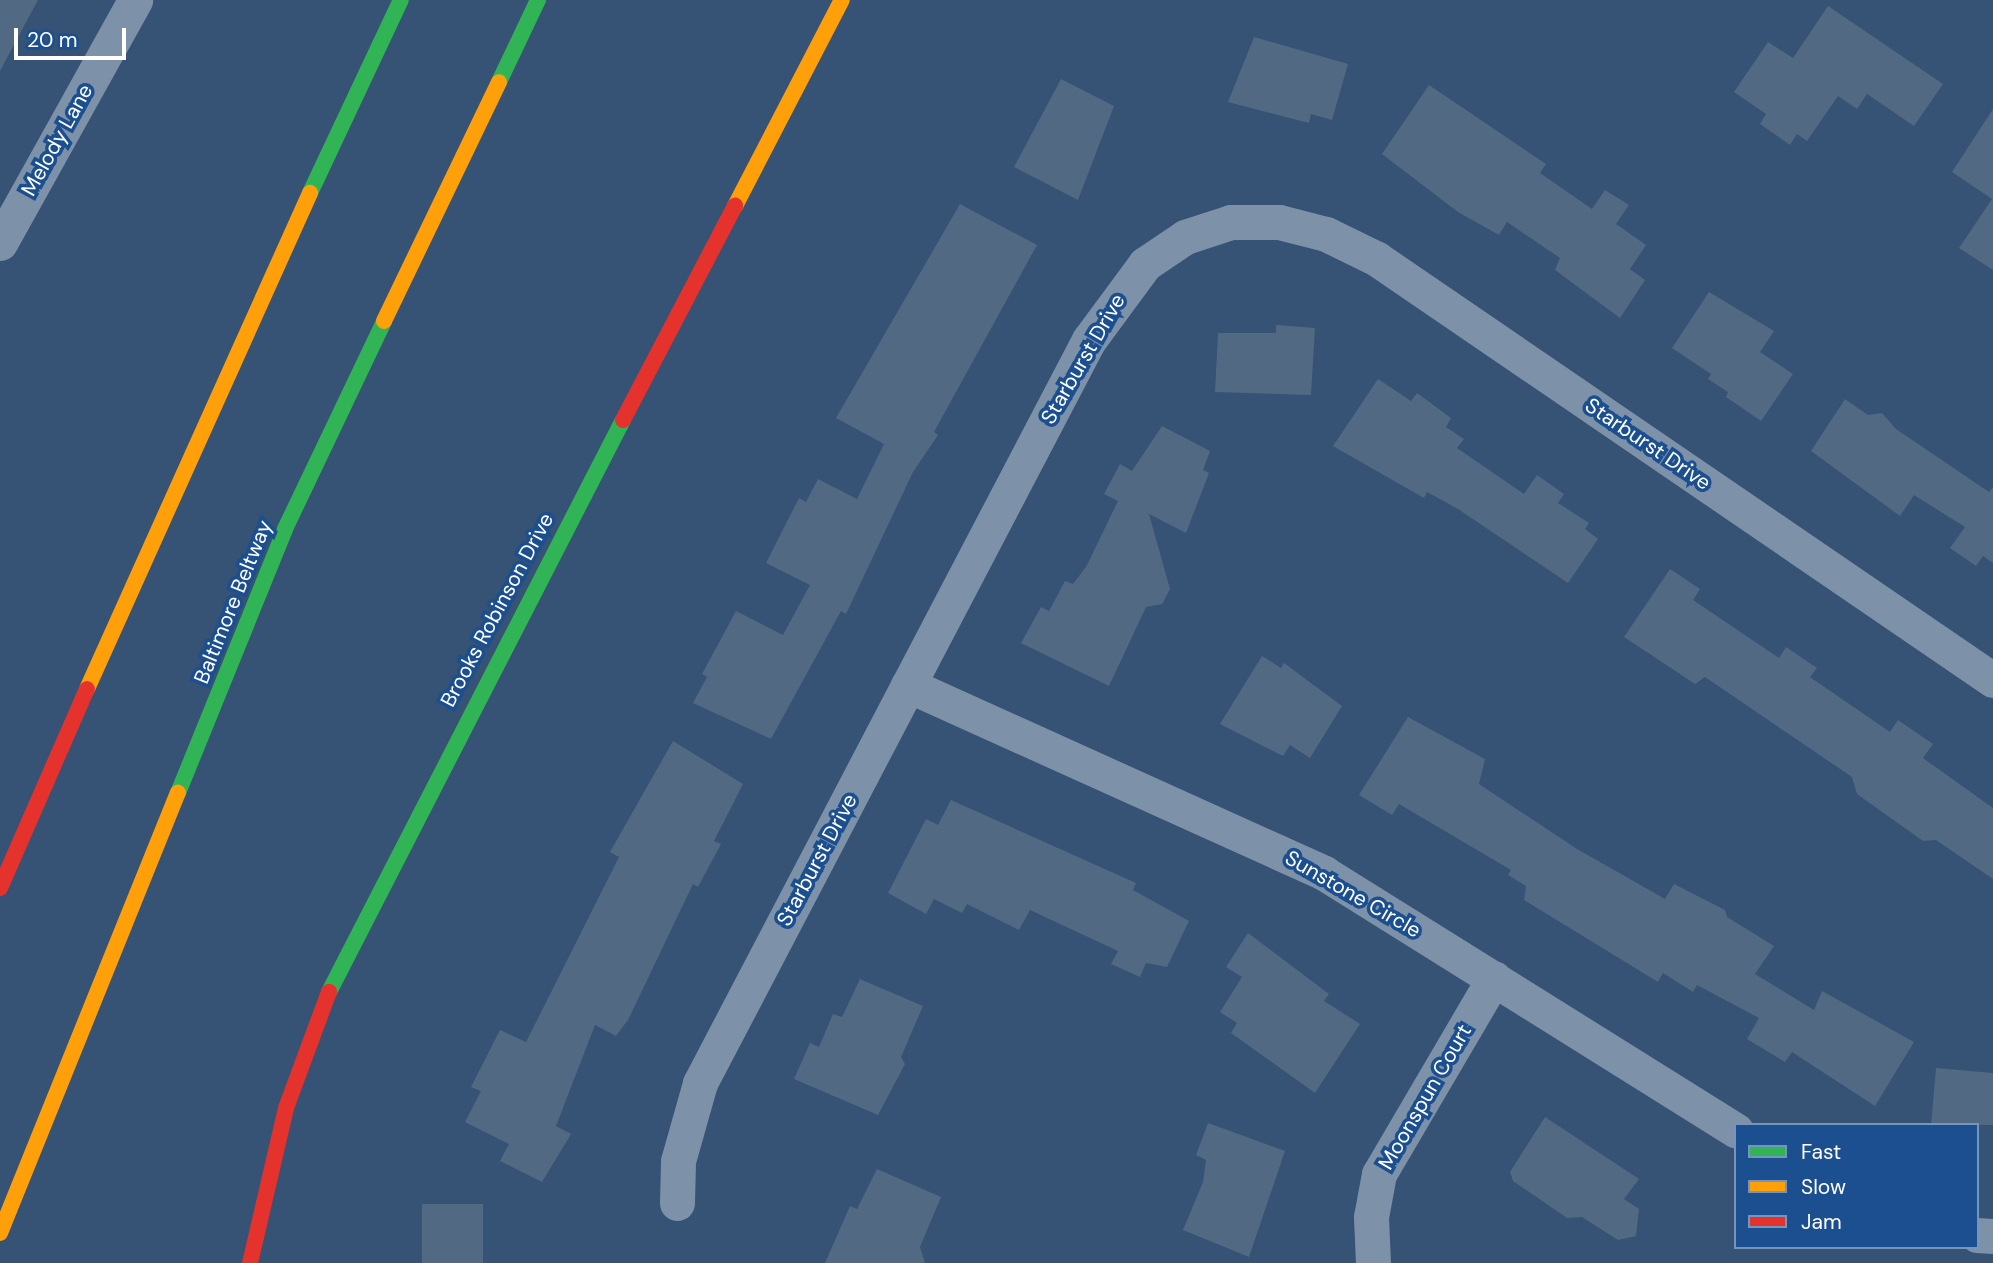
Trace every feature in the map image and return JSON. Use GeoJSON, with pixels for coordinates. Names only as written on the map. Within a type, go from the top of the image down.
{"type":"FeatureCollection","features":[{"type":"Feature","properties":{"kind":"main road"},"geometry":{"type":"LineString","coordinates":[[0,888],[236,350],[401,0]]}},
{"type":"Feature","properties":{"kind":"main road","name":"Baltimore Beltway"},"geometry":{"type":"LineString","coordinates":[[0,1233],[285,529],[538,0]]}},
{"type":"Feature","properties":{"kind":"main road","name":"Brooks Robinson Drive"},"geometry":{"type":"LineString","coordinates":[[250,1263],[286,1108],[338,967],[842,0]]}},
{"type":"Feature","properties":{"kind":"street","name":"Melody Lane"},"geometry":{"type":"LineString","coordinates":[[0,243],[135,0]]}},
{"type":"Feature","properties":{"kind":"street","name":"Starburst Drive"},"geometry":{"type":"LineString","coordinates":[[677,1203],[678,1161],[700,1083],[908,685],[1115,298],[1145,264],[1185,237],[1231,222],[1279,222],[1326,234],[1377,259],[1993,680]]}},
{"type":"Feature","properties":{"kind":"street","name":"Sunstone Circle"},"geometry":{"type":"LineString","coordinates":[[908,685],[1324,873],[1734,1129]]}},
{"type":"Feature","properties":{"kind":"street","name":"Moonspun Court"},"geometry":{"type":"LineString","coordinates":[[1373,1263],[1371,1217],[1380,1174],[1494,978]]}},
{"type":"Feature","properties":{"kind":"building"},"geometry":{"type":"Polygon","coordinates":[[[0,0],[38,0],[0,71],[0,0]]]}},
{"type":"Feature","properties":{"kind":"building"},"geometry":{"type":"Polygon","coordinates":[[[1828,6],[1943,84],[1914,126],[1867,94],[1857,109],[1838,96],[1807,141],[1797,134],[1790,145],[1760,124],[1766,114],[1734,92],[1768,42],[1793,58],[1828,6]]]}},
{"type":"Feature","properties":{"kind":"building"},"geometry":{"type":"Polygon","coordinates":[[[1254,37],[1348,64],[1332,120],[1311,114],[1309,123],[1228,102],[1254,37]]]}},
{"type":"Feature","properties":{"kind":"building"},"geometry":{"type":"Polygon","coordinates":[[[1061,79],[1114,106],[1078,200],[1014,167],[1061,79]]]}},
{"type":"Feature","properties":{"kind":"building"},"geometry":{"type":"Polygon","coordinates":[[[1429,85],[1546,164],[1540,173],[1592,209],[1605,190],[1629,205],[1616,224],[1646,245],[1630,269],[1645,280],[1620,318],[1555,270],[1560,258],[1507,222],[1499,235],[1458,212],[1382,154],[1429,85]]]}},
{"type":"Feature","properties":{"kind":"building"},"geometry":{"type":"Polygon","coordinates":[[[1993,109],[1993,270],[1959,248],[1992,199],[1952,172],[1993,109]]]}},
{"type":"Feature","properties":{"kind":"building"},"geometry":{"type":"Polygon","coordinates":[[[960,204],[1037,245],[934,432],[938,435],[913,472],[846,614],[841,611],[771,739],[693,703],[707,677],[702,674],[736,611],[783,635],[810,585],[766,563],[799,498],[806,502],[818,479],[857,499],[884,444],[836,418],[960,204]]]}},
{"type":"Feature","properties":{"kind":"building"},"geometry":{"type":"Polygon","coordinates":[[[1709,292],[1774,331],[1760,352],[1793,374],[1761,421],[1726,397],[1728,392],[1708,379],[1711,374],[1672,348],[1709,292]]]}},
{"type":"Feature","properties":{"kind":"building"},"geometry":{"type":"Polygon","coordinates":[[[1276,325],[1315,328],[1311,395],[1215,392],[1218,333],[1276,333],[1276,325]]]}},
{"type":"Feature","properties":{"kind":"building"},"geometry":{"type":"Polygon","coordinates":[[[1378,379],[1411,401],[1417,393],[1451,418],[1446,427],[1464,439],[1457,448],[1524,494],[1537,475],[1564,494],[1558,503],[1589,523],[1585,529],[1598,539],[1568,583],[1458,509],[1427,492],[1424,498],[1333,446],[1378,379]]]}},
{"type":"Feature","properties":{"kind":"building"},"geometry":{"type":"Polygon","coordinates":[[[1845,399],[1868,415],[1882,413],[1896,429],[1989,492],[1993,487],[1993,563],[1983,556],[1976,566],[1950,548],[1965,527],[1914,495],[1900,516],[1811,451],[1845,399]]]}},
{"type":"Feature","properties":{"kind":"building"},"geometry":{"type":"Polygon","coordinates":[[[1162,426],[1210,451],[1203,470],[1209,473],[1186,533],[1149,514],[1170,589],[1162,604],[1146,607],[1109,686],[1021,643],[1041,607],[1049,611],[1065,581],[1073,584],[1086,567],[1118,501],[1104,494],[1120,464],[1132,471],[1162,426]]]}},
{"type":"Feature","properties":{"kind":"building"},"geometry":{"type":"Polygon","coordinates":[[[1670,569],[1700,589],[1693,600],[1779,658],[1786,647],[1817,668],[1810,677],[1890,732],[1898,720],[1933,744],[1923,758],[1993,808],[1993,879],[1936,840],[1923,841],[1857,794],[1852,777],[1705,677],[1695,684],[1624,637],[1670,569]]]}},
{"type":"Feature","properties":{"kind":"building"},"geometry":{"type":"Polygon","coordinates":[[[1262,656],[1281,668],[1284,663],[1342,706],[1310,758],[1290,745],[1283,756],[1220,724],[1262,656]]]}},
{"type":"Feature","properties":{"kind":"building"},"geometry":{"type":"Polygon","coordinates":[[[1408,717],[1485,759],[1479,784],[1577,849],[1665,899],[1674,884],[1725,910],[1727,917],[1774,946],[1755,974],[1814,1010],[1822,991],[1914,1042],[1875,1106],[1792,1052],[1785,1062],[1747,1039],[1759,1018],[1697,985],[1693,992],[1663,973],[1658,982],[1524,900],[1526,886],[1508,875],[1511,870],[1399,804],[1392,815],[1359,795],[1408,717]]]}},
{"type":"Feature","properties":{"kind":"building"},"geometry":{"type":"Polygon","coordinates":[[[673,741],[743,784],[714,841],[721,844],[698,887],[693,884],[628,1020],[616,1036],[595,1025],[556,1126],[571,1134],[542,1182],[500,1161],[509,1144],[465,1122],[481,1091],[471,1087],[500,1030],[526,1042],[619,857],[610,852],[673,741]]]}},
{"type":"Feature","properties":{"kind":"building"},"geometry":{"type":"Polygon","coordinates":[[[951,800],[1136,883],[1133,890],[1189,921],[1167,967],[1146,963],[1140,977],[1111,964],[1118,951],[1030,910],[1019,930],[967,904],[962,913],[934,899],[926,914],[888,893],[926,819],[938,825],[951,800]]]}},
{"type":"Feature","properties":{"kind":"building"},"geometry":{"type":"Polygon","coordinates":[[[1248,933],[1329,994],[1324,1001],[1360,1024],[1315,1093],[1231,1033],[1237,1023],[1220,1012],[1242,977],[1226,967],[1248,933]]]}},
{"type":"Feature","properties":{"kind":"building"},"geometry":{"type":"Polygon","coordinates":[[[860,979],[923,1006],[901,1057],[905,1064],[878,1115],[794,1079],[810,1043],[819,1047],[833,1014],[842,1017],[860,979]]]}},
{"type":"Feature","properties":{"kind":"building"},"geometry":{"type":"Polygon","coordinates":[[[1936,1068],[1993,1073],[1993,1125],[1931,1123],[1936,1068]]]}},
{"type":"Feature","properties":{"kind":"building"},"geometry":{"type":"Polygon","coordinates":[[[1545,1117],[1639,1179],[1624,1199],[1639,1209],[1636,1236],[1618,1240],[1582,1217],[1567,1218],[1513,1181],[1510,1172],[1545,1117]]]}},
{"type":"Feature","properties":{"kind":"building"},"geometry":{"type":"Polygon","coordinates":[[[1208,1123],[1285,1151],[1249,1257],[1183,1230],[1203,1182],[1206,1160],[1196,1155],[1208,1123]]]}},
{"type":"Feature","properties":{"kind":"building"},"geometry":{"type":"Polygon","coordinates":[[[877,1169],[941,1197],[920,1247],[925,1263],[825,1263],[850,1206],[857,1209],[877,1169]]]}},
{"type":"Feature","properties":{"kind":"building"},"geometry":{"type":"Polygon","coordinates":[[[422,1204],[483,1204],[483,1263],[422,1263],[422,1204]]]}},
{"type":"Feature","properties":{"kind":"traffic: fast"},"geometry":{"type":"LineString","coordinates":[[310,193],[401,0]]}},
{"type":"Feature","properties":{"kind":"traffic: fast"},"geometry":{"type":"LineString","coordinates":[[499,82],[538,0]]}},
{"type":"Feature","properties":{"kind":"traffic: fast"},"geometry":{"type":"LineString","coordinates":[[178,793],[285,529],[384,321]]}},
{"type":"Feature","properties":{"kind":"traffic: fast"},"geometry":{"type":"LineString","coordinates":[[329,992],[623,420]]}},
{"type":"Feature","properties":{"kind":"traffic: slow"},"geometry":{"type":"LineString","coordinates":[[735,206],[842,0]]}},
{"type":"Feature","properties":{"kind":"traffic: slow"},"geometry":{"type":"LineString","coordinates":[[384,321],[499,82]]}},
{"type":"Feature","properties":{"kind":"traffic: slow"},"geometry":{"type":"LineString","coordinates":[[87,689],[310,193]]}},
{"type":"Feature","properties":{"kind":"traffic: slow"},"geometry":{"type":"LineString","coordinates":[[0,1233],[178,793]]}},
{"type":"Feature","properties":{"kind":"traffic: jam"},"geometry":{"type":"LineString","coordinates":[[623,420],[735,206]]}},
{"type":"Feature","properties":{"kind":"traffic: jam"},"geometry":{"type":"LineString","coordinates":[[0,888],[87,689]]}},
{"type":"Feature","properties":{"kind":"traffic: jam"},"geometry":{"type":"LineString","coordinates":[[250,1263],[286,1108],[329,992]]}}]}
